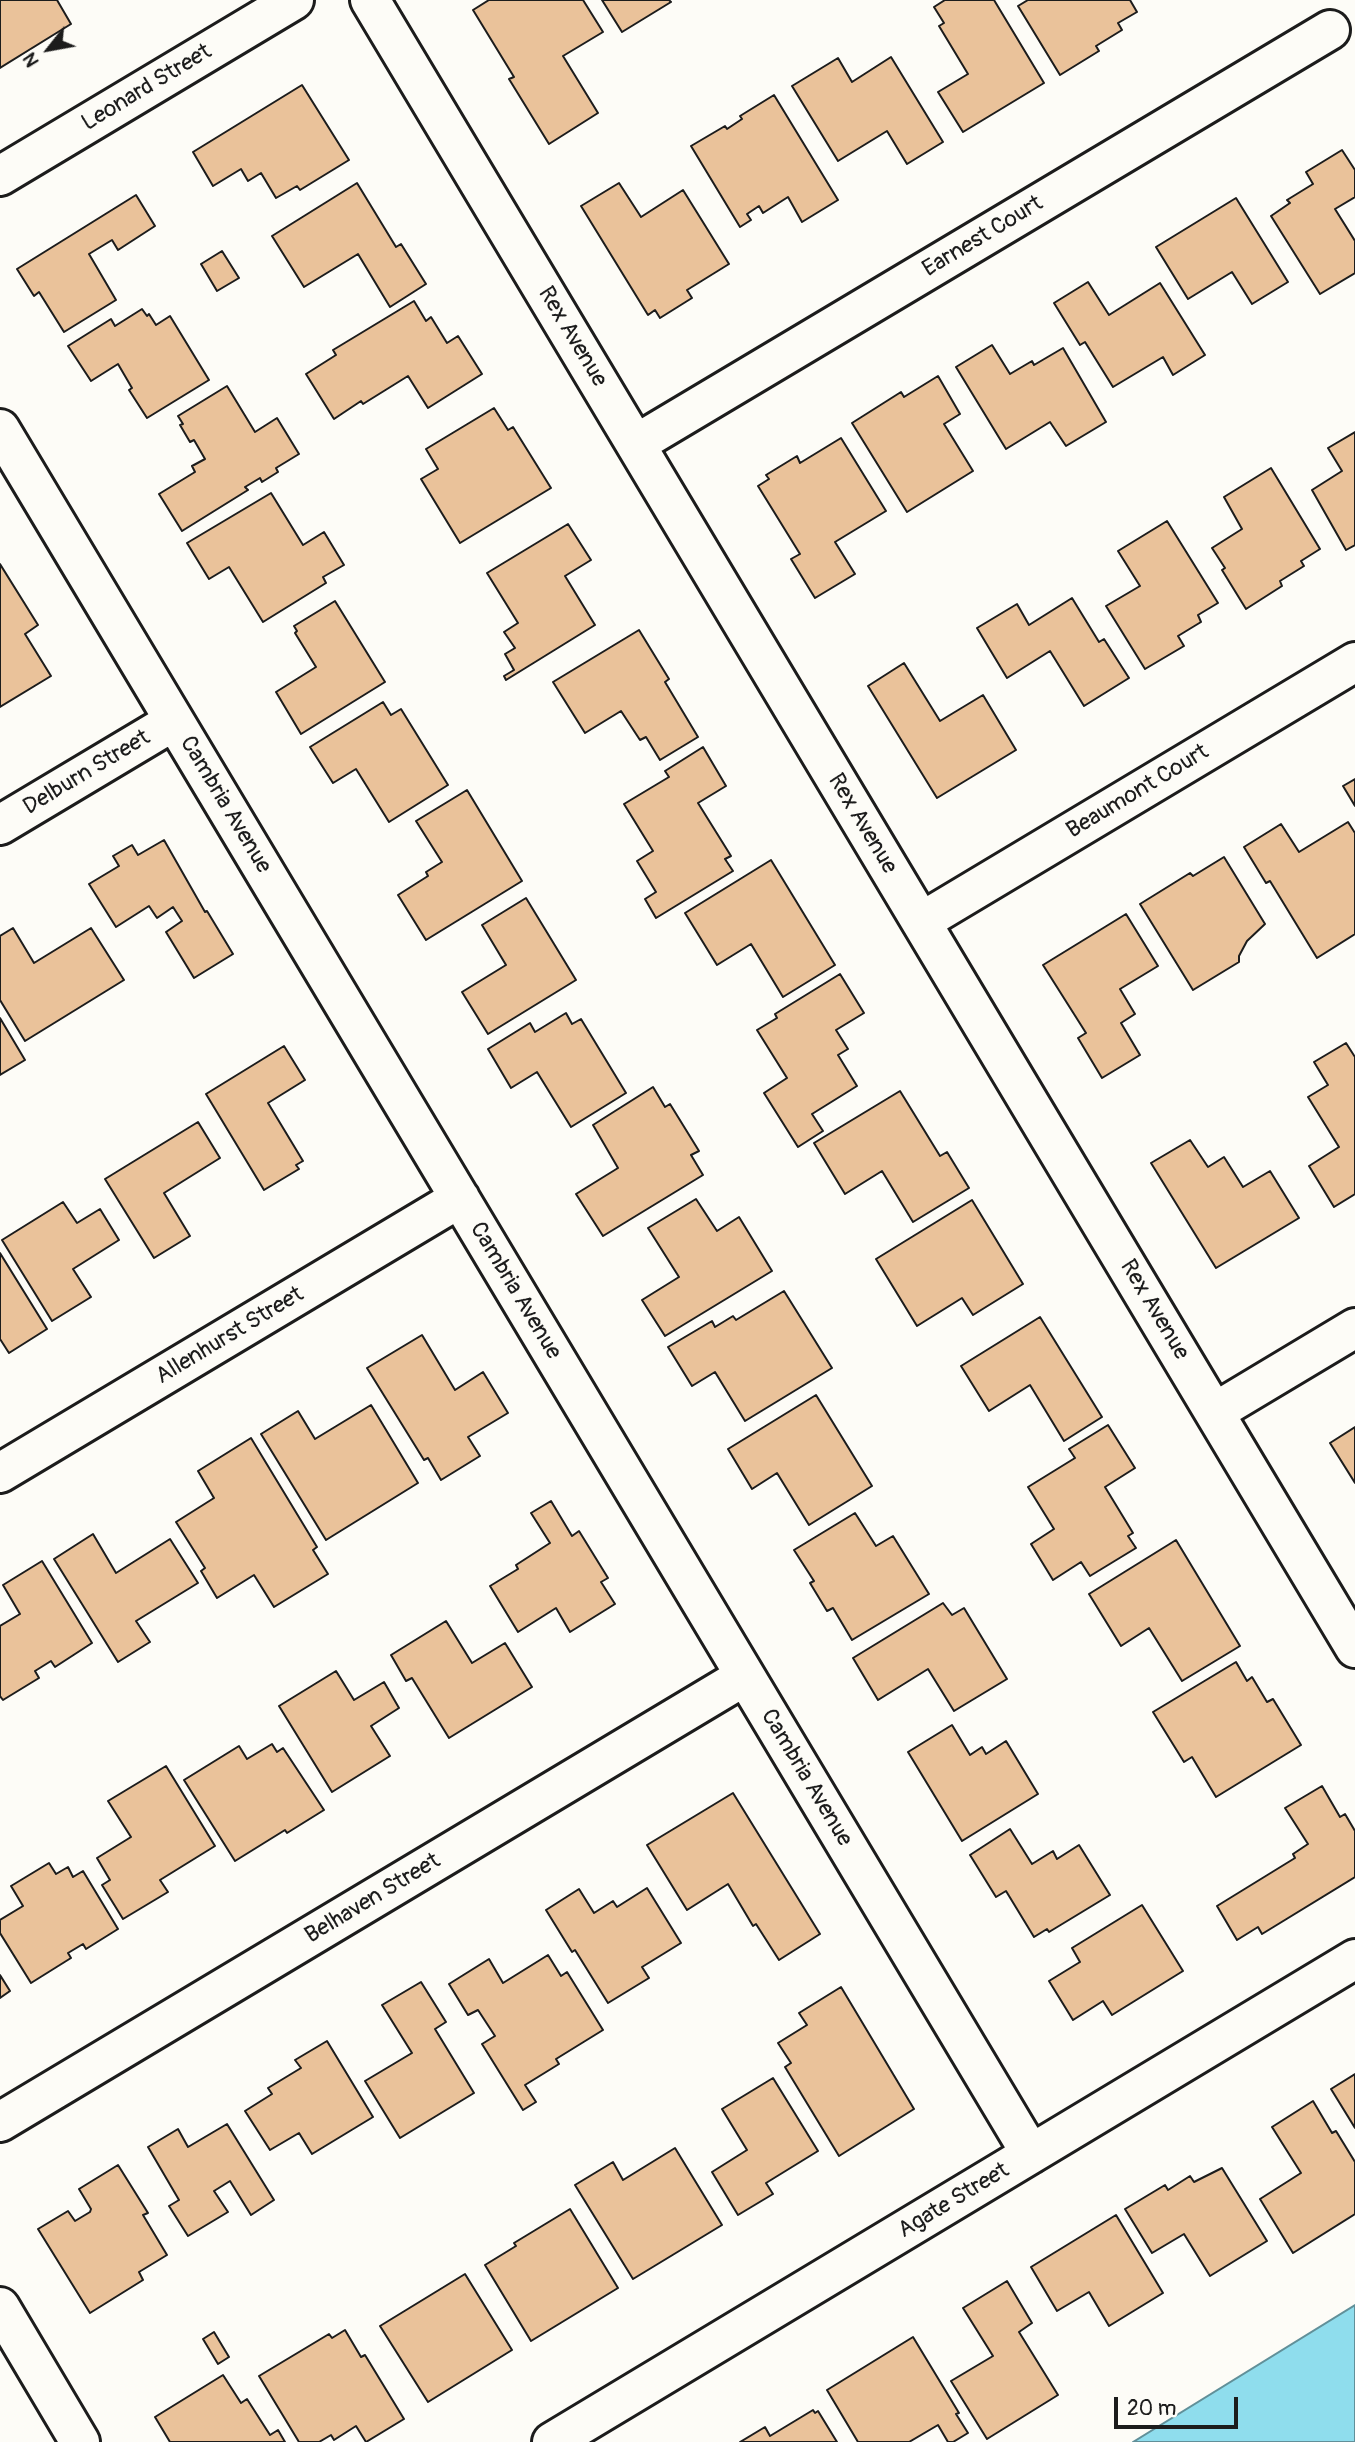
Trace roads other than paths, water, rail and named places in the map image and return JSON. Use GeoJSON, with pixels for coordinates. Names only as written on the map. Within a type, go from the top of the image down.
{"type":"FeatureCollection","features":[{"type":"Feature","properties":{"kind":"street","name":"Leonard Street"},"geometry":{"type":"LineString","coordinates":[[0,176],[294,0]]}},
{"type":"Feature","properties":{"kind":"street","name":"Rex Avenue"},"geometry":{"type":"LineString","coordinates":[[370,0],[1355,1647]]}},
{"type":"Feature","properties":{"kind":"street","name":"Earnest Court"},"geometry":{"type":"LineString","coordinates":[[636,444],[1330,30]]}},
{"type":"Feature","properties":{"kind":"street","name":"Cambria Avenue"},"geometry":{"type":"LineString","coordinates":[[0,429],[1031,2154]]}},
{"type":"Feature","properties":{"kind":"street","name":"Beaumont Court"},"geometry":{"type":"LineString","coordinates":[[921,922],[1355,663]]}},
{"type":"Feature","properties":{"kind":"street","name":"Delburn Street"},"geometry":{"type":"LineString","coordinates":[[0,825],[174,721]]}},
{"type":"Feature","properties":{"kind":"street","name":"Allenhurst Street"},"geometry":{"type":"LineString","coordinates":[[0,1473],[460,1198]]}},
{"type":"Feature","properties":{"kind":"street"},"geometry":{"type":"LineString","coordinates":[[1215,1412],[1355,1328]]}},
{"type":"Feature","properties":{"kind":"street","name":"Belhaven Street"},"geometry":{"type":"LineString","coordinates":[[0,2122],[745,1676]]}},
{"type":"Feature","properties":{"kind":"street","name":"Agate Street"},"geometry":{"type":"LineString","coordinates":[[552,2442],[1355,1959]]}},
{"type":"Feature","properties":{"kind":"street"},"geometry":{"type":"LineString","coordinates":[[0,2307],[80,2442]]}},
{"type":"Feature","properties":{"kind":"water"},"geometry":{"type":"Polygon","coordinates":[[[1355,2305],[1355,2442],[1133,2442],[1355,2305]]]}}]}
